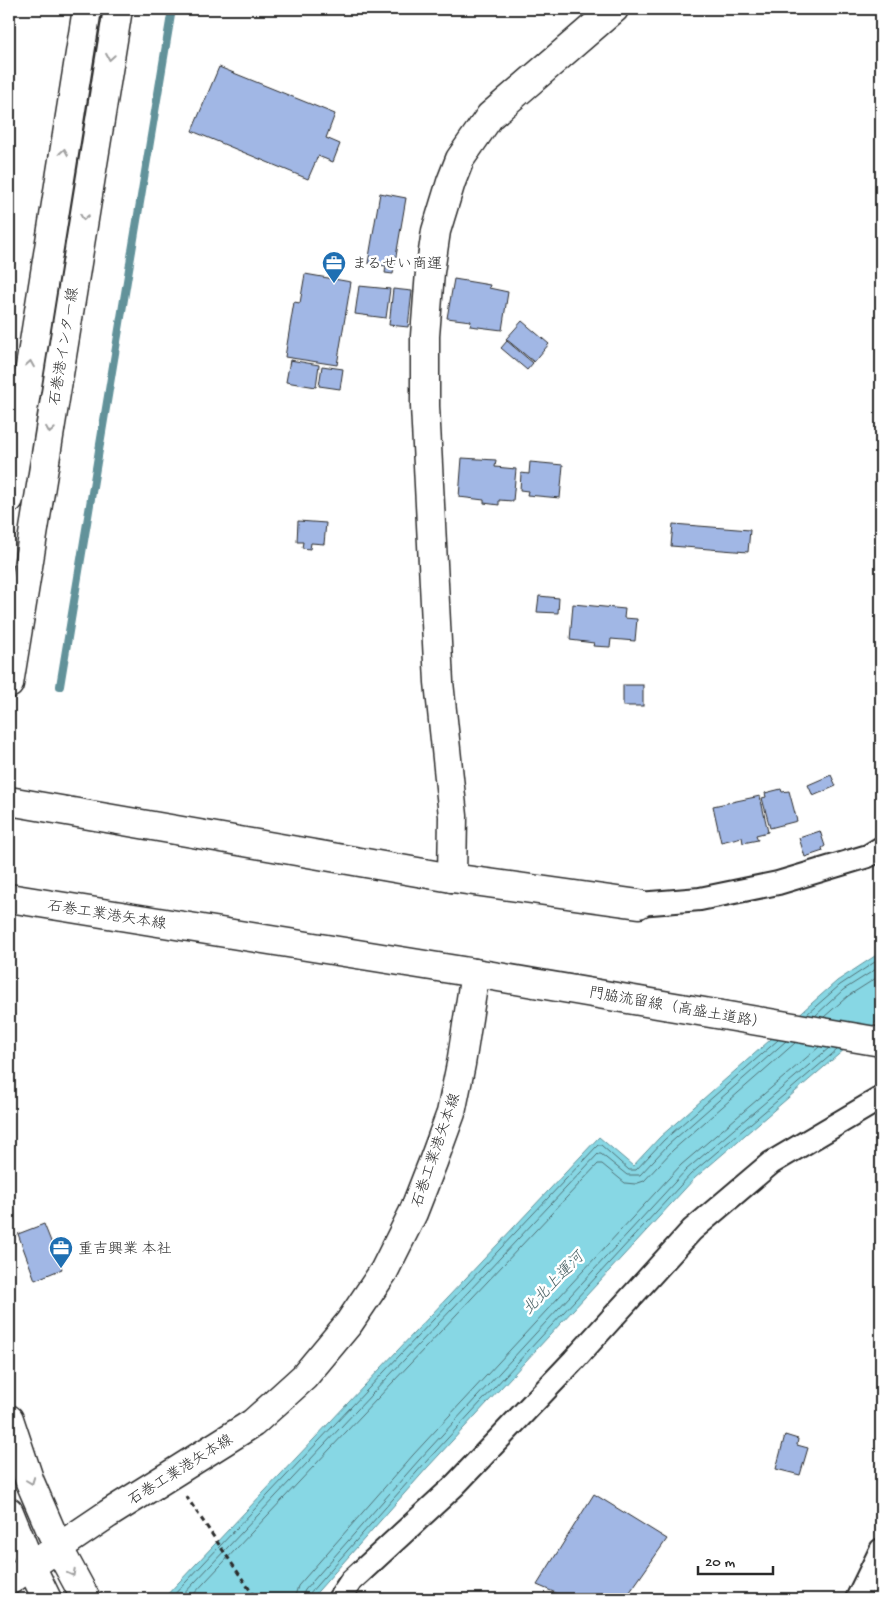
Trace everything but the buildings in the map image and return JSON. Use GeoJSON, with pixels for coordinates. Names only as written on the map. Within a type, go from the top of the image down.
{"type":"FeatureCollection","features":[{"type":"Feature","properties":{"kind":"main road","name":"石巻港インター線"},"geometry":{"type":"LineString","coordinates":[[9,499],[88,9]]}},
{"type":"Feature","properties":{"kind":"main road","name":"石巻港インター線"},"geometry":{"type":"LineString","coordinates":[[9,684],[118,9]]}},
{"type":"Feature","properties":{"kind":"main road"},"geometry":{"type":"LineString","coordinates":[[452,878],[453,816],[439,682],[426,406],[426,327],[430,272],[436,231],[460,159],[490,116],[608,10]]}},
{"type":"Feature","properties":{"kind":"main road"},"geometry":{"type":"LineString","coordinates":[[9,801],[452,878],[639,904]]}},
{"type":"Feature","properties":{"kind":"main road","name":"石巻工業港矢本線"},"geometry":{"type":"LineString","coordinates":[[9,1581],[253,1423],[304,1377],[349,1324],[392,1254],[413,1213],[451,1113],[462,1064],[475,972],[15,899]]}},
{"type":"Feature","properties":{"kind":"main road","name":"門脇流留線（高盛土道路）"},"geometry":{"type":"LineString","coordinates":[[475,972],[881,1042]]}},
{"type":"Feature","properties":{"kind":"main road"},"geometry":{"type":"LineString","coordinates":[[9,1419],[30,1482],[58,1548],[86,1599]]}},
{"type":"Feature","properties":{"kind":"main road"},"geometry":{"type":"LineString","coordinates":[[9,1512],[47,1599]]}},
{"type":"Feature","properties":{"kind":"street"},"geometry":{"type":"LineString","coordinates":[[639,904],[700,899],[778,883],[868,856],[881,848]]}},
{"type":"Feature","properties":{"kind":"street"},"geometry":{"type":"LineString","coordinates":[[339,1599],[351,1581],[454,1486],[528,1409],[692,1230],[771,1163],[881,1098]]}},
{"type":"Feature","properties":{"kind":"street"},"geometry":{"type":"LineString","coordinates":[[857,1599],[881,1550]]}},
{"type":"Feature","properties":{"kind":"path"},"geometry":{"type":"LineString","coordinates":[[186,1496],[256,1599]]}},
{"type":"Feature","properties":{"kind":"water","name":"北北上運河"},"geometry":{"type":"Polygon","coordinates":[[[881,952],[881,1018],[695,1178],[427,1468],[311,1599],[163,1599],[599,1137],[633,1166],[660,1137],[837,981],[881,952]]]}},
{"type":"Feature","properties":{"kind":"waterway"},"geometry":{"type":"LineString","coordinates":[[60,686],[172,9]]}},
{"type":"Feature","properties":{"kind":"place","name":"まるせい商運"},"geometry":{"type":"Point","coordinates":[334,284]}},
{"type":"Feature","properties":{"kind":"place","name":"重吉興業 本社"},"geometry":{"type":"Point","coordinates":[61,1269]}}]}
